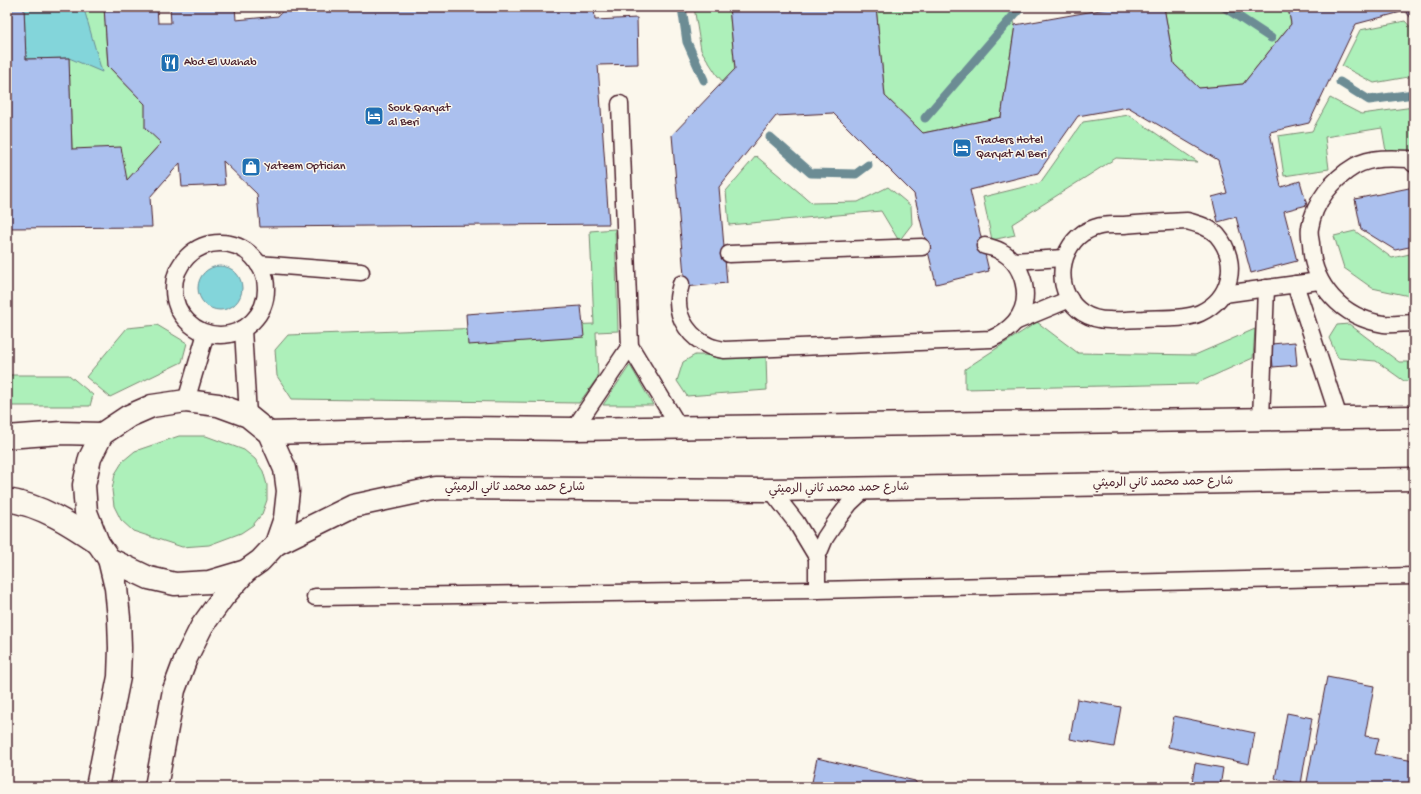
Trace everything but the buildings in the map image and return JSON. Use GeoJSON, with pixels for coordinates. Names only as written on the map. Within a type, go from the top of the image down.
{"type":"FeatureCollection","features":[{"type":"Feature","properties":{"kind":"main road"},"geometry":{"type":"LineString","coordinates":[[97,787],[119,677],[120,648],[117,603],[103,551],[86,512],[84,485],[90,458],[102,434],[129,416],[152,406],[186,401],[218,405],[248,416],[269,433],[285,469],[288,491],[285,518],[276,544],[260,561],[246,571],[219,603],[202,626],[186,658],[174,690],[156,787]]}},
{"type":"Feature","properties":{"kind":"main road"},"geometry":{"type":"LineString","coordinates":[[269,433],[464,428],[574,429],[1414,417]]}},
{"type":"Feature","properties":{"kind":"main road"},"geometry":{"type":"LineString","coordinates":[[7,437],[61,433],[102,434]]}},
{"type":"Feature","properties":{"kind":"main road","name":"شارع حمد محمد ثاني الرميثي"},"geometry":{"type":"LineString","coordinates":[[276,544],[353,506],[437,488],[771,490],[1414,479]]}},
{"type":"Feature","properties":{"kind":"main road"},"geometry":{"type":"LineString","coordinates":[[7,500],[19,502],[47,513],[73,526],[103,551],[149,578],[175,584],[209,582],[246,571]]}},
{"type":"Feature","properties":{"kind":"lane"},"geometry":{"type":"LineString","coordinates":[[620,104],[630,346],[679,427]]}},
{"type":"Feature","properties":{"kind":"lane"},"geometry":{"type":"LineString","coordinates":[[1414,164],[1409,159],[1382,158],[1356,165],[1335,181],[1318,202],[1310,228],[1311,255],[1319,281],[1336,302],[1358,317],[1384,324],[1414,323]]}},
{"type":"Feature","properties":{"kind":"lane"},"geometry":{"type":"LineString","coordinates":[[1187,221],[1203,225],[1216,234],[1226,248],[1230,263],[1229,279],[1224,294],[1213,306],[1199,314],[1185,317],[1111,320],[1096,319],[1083,313],[1070,299],[1065,290],[1061,274],[1064,258],[1071,244],[1083,233],[1098,226],[1187,221]]}},
{"type":"Feature","properties":{"kind":"lane"},"geometry":{"type":"LineString","coordinates":[[212,243],[228,243],[243,249],[255,258],[262,271],[266,286],[265,301],[258,315],[249,326],[243,329],[235,333],[220,336],[206,333],[192,327],[181,316],[175,301],[174,286],[177,271],[185,257],[198,248],[212,243]]}},
{"type":"Feature","properties":{"kind":"lane"},"geometry":{"type":"LineString","coordinates":[[985,246],[1000,251],[1013,261],[1022,275],[1026,290],[1024,306],[1017,321]]}},
{"type":"Feature","properties":{"kind":"lane"},"geometry":{"type":"LineString","coordinates":[[729,254],[922,247]]}},
{"type":"Feature","properties":{"kind":"lane"},"geometry":{"type":"LineString","coordinates":[[1013,261],[1064,258]]}},
{"type":"Feature","properties":{"kind":"lane"},"geometry":{"type":"LineString","coordinates":[[258,264],[361,272]]}},
{"type":"Feature","properties":{"kind":"lane"},"geometry":{"type":"LineString","coordinates":[[1224,294],[1319,281]]}},
{"type":"Feature","properties":{"kind":"lane"},"geometry":{"type":"LineString","coordinates":[[681,284],[678,300],[680,316],[687,329],[697,340],[710,347],[724,350],[976,341],[991,339],[1005,332],[1017,321],[1070,299]]}},
{"type":"Feature","properties":{"kind":"lane"},"geometry":{"type":"LineString","coordinates":[[1295,284],[1339,418]]}},
{"type":"Feature","properties":{"kind":"lane"},"geometry":{"type":"LineString","coordinates":[[1261,419],[1266,288]]}},
{"type":"Feature","properties":{"kind":"lane"},"geometry":{"type":"LineString","coordinates":[[243,329],[248,416]]}},
{"type":"Feature","properties":{"kind":"lane"},"geometry":{"type":"LineString","coordinates":[[186,401],[206,333]]}},
{"type":"Feature","properties":{"kind":"lane"},"geometry":{"type":"LineString","coordinates":[[574,429],[630,346]]}},
{"type":"Feature","properties":{"kind":"lane"},"geometry":{"type":"LineString","coordinates":[[817,590],[817,558],[826,538],[850,503],[866,488]]}},
{"type":"Feature","properties":{"kind":"lane"},"geometry":{"type":"LineString","coordinates":[[771,490],[796,522],[817,558]]}},
{"type":"Feature","properties":{"kind":"lane"},"geometry":{"type":"LineString","coordinates":[[315,597],[817,590],[1414,576]]}},
{"type":"Feature","properties":{"kind":"green space"},"geometry":{"type":"Polygon","coordinates":[[[24,7],[104,7],[108,66],[145,104],[161,143],[127,180],[72,149],[69,58],[26,59],[24,7]]]}},
{"type":"Feature","properties":{"kind":"green space"},"geometry":{"type":"Polygon","coordinates":[[[694,7],[729,7],[735,69],[723,82],[701,50],[694,7]]]}},
{"type":"Feature","properties":{"kind":"green space"},"geometry":{"type":"Polygon","coordinates":[[[876,7],[1010,7],[1015,25],[1001,117],[923,133],[885,96],[876,7]]]}},
{"type":"Feature","properties":{"kind":"green space"},"geometry":{"type":"Polygon","coordinates":[[[1164,7],[1288,7],[1291,24],[1243,84],[1199,88],[1174,64],[1164,7]]]}},
{"type":"Feature","properties":{"kind":"green space"},"geometry":{"type":"Polygon","coordinates":[[[1405,21],[1414,31],[1414,76],[1374,83],[1342,66],[1360,30],[1405,21]]]}},
{"type":"Feature","properties":{"kind":"green space"},"geometry":{"type":"Polygon","coordinates":[[[1330,98],[1361,114],[1414,107],[1414,153],[1387,157],[1382,128],[1325,137],[1329,169],[1284,176],[1278,136],[1312,131],[1330,98]]]}},
{"type":"Feature","properties":{"kind":"green space"},"geometry":{"type":"Polygon","coordinates":[[[1129,115],[1198,162],[1116,158],[1012,224],[1015,235],[992,240],[983,197],[1040,183],[1083,122],[1129,115]]]}},
{"type":"Feature","properties":{"kind":"green space"},"geometry":{"type":"Polygon","coordinates":[[[756,156],[812,203],[858,202],[888,187],[911,206],[912,224],[899,241],[881,211],[729,225],[726,191],[756,156]]]}},
{"type":"Feature","properties":{"kind":"green space"},"geometry":{"type":"Polygon","coordinates":[[[615,229],[618,331],[596,332],[598,377],[579,403],[292,399],[277,376],[275,350],[288,335],[594,324],[590,231],[615,229]]]}},
{"type":"Feature","properties":{"kind":"green space"},"geometry":{"type":"Polygon","coordinates":[[[1355,231],[1392,258],[1414,253],[1414,297],[1372,288],[1344,268],[1334,236],[1355,231]]]}},
{"type":"Feature","properties":{"kind":"green space"},"geometry":{"type":"Polygon","coordinates":[[[1037,322],[1078,353],[1195,355],[1255,329],[1253,358],[1195,384],[965,389],[965,369],[1037,322]]]}},
{"type":"Feature","properties":{"kind":"green space"},"geometry":{"type":"Polygon","coordinates":[[[1349,324],[1399,362],[1414,362],[1414,380],[1404,381],[1376,361],[1338,358],[1329,338],[1337,325],[1349,324]]]}},
{"type":"Feature","properties":{"kind":"green space"},"geometry":{"type":"Polygon","coordinates":[[[157,325],[187,343],[182,362],[110,397],[86,377],[127,328],[157,325]]]}},
{"type":"Feature","properties":{"kind":"green space"},"geometry":{"type":"Polygon","coordinates":[[[695,355],[766,356],[767,390],[687,396],[677,381],[683,362],[695,355]]]}},
{"type":"Feature","properties":{"kind":"green space"},"geometry":{"type":"Polygon","coordinates":[[[630,365],[653,405],[603,405],[630,365]]]}},
{"type":"Feature","properties":{"kind":"green space"},"geometry":{"type":"Polygon","coordinates":[[[7,375],[69,375],[93,395],[90,406],[7,406],[7,375]]]}},
{"type":"Feature","properties":{"kind":"green space"},"geometry":{"type":"Polygon","coordinates":[[[179,436],[206,436],[244,450],[255,459],[263,471],[267,485],[267,500],[262,514],[253,525],[241,533],[209,545],[182,547],[133,531],[121,520],[114,506],[112,490],[115,474],[123,461],[135,451],[179,436]]]}},
{"type":"Feature","properties":{"kind":"water"},"geometry":{"type":"Polygon","coordinates":[[[24,7],[81,7],[84,9],[102,72],[69,58],[26,59],[24,7]]]}},
{"type":"Feature","properties":{"kind":"water"},"geometry":{"type":"Polygon","coordinates":[[[220,266],[232,270],[238,276],[242,288],[238,300],[232,306],[220,310],[208,306],[202,300],[198,288],[202,276],[208,270],[220,266]]]}},
{"type":"Feature","properties":{"kind":"waterway"},"geometry":{"type":"LineString","coordinates":[[682,7],[687,42],[704,80]]}},
{"type":"Feature","properties":{"kind":"waterway"},"geometry":{"type":"LineString","coordinates":[[925,118],[1021,7]]}},
{"type":"Feature","properties":{"kind":"waterway"},"geometry":{"type":"LineString","coordinates":[[1224,7],[1271,38]]}},
{"type":"Feature","properties":{"kind":"waterway"},"geometry":{"type":"LineString","coordinates":[[1340,82],[1369,100],[1414,94]]}},
{"type":"Feature","properties":{"kind":"waterway"},"geometry":{"type":"LineString","coordinates":[[770,137],[811,173],[856,174],[868,165]]}},
{"type":"Feature","properties":{"kind":"place","name":"Abd El Wahab"},"geometry":{"type":"Point","coordinates":[170,63]}},
{"type":"Feature","properties":{"kind":"place","name":"Souk Qaryat al Beri"},"geometry":{"type":"Point","coordinates":[374,116]}},
{"type":"Feature","properties":{"kind":"place","name":"Traders Hotel Qaryat Al Beri"},"geometry":{"type":"Point","coordinates":[962,148]}},
{"type":"Feature","properties":{"kind":"place","name":"Yateem Optician"},"geometry":{"type":"Point","coordinates":[251,167]}}]}
